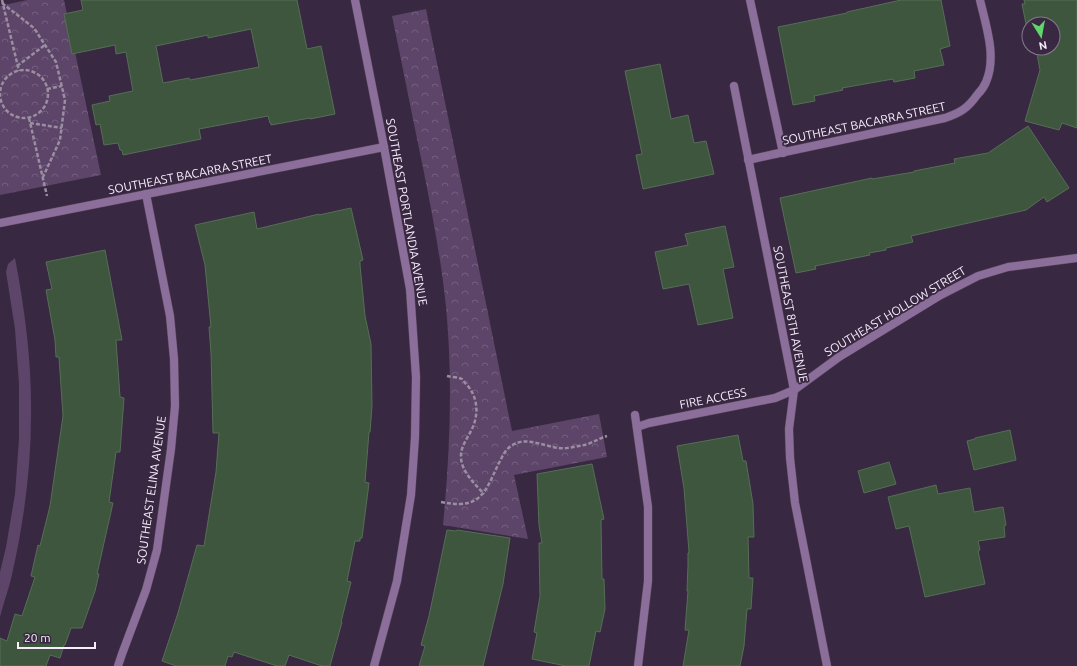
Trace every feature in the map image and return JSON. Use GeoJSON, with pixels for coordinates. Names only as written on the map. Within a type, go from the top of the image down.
{"type":"FeatureCollection","features":[{"type":"Feature","properties":{"kind":"street","name":"SOUTHEAST PORTLANDIA AVENUE"},"geometry":{"type":"LineString","coordinates":[[354,0],[384,147],[410,289],[416,378],[415,437],[411,496],[396,581],[374,666]]}},
{"type":"Feature","properties":{"kind":"street"},"geometry":{"type":"LineString","coordinates":[[750,0],[779,154]]}},
{"type":"Feature","properties":{"kind":"street","name":"SOUTHEAST BACARRA STREET"},"geometry":{"type":"LineString","coordinates":[[748,160],[945,118],[957,114],[966,108],[986,84],[990,70],[991,56],[989,39],[980,0]]}},
{"type":"Feature","properties":{"kind":"street","name":"SOUTHEAST 8TH AVENUE"},"geometry":{"type":"LineString","coordinates":[[734,86],[794,390],[789,429],[790,458],[795,503],[827,666]]}},
{"type":"Feature","properties":{"kind":"street","name":"SOUTHEAST BACARRA STREET"},"geometry":{"type":"LineString","coordinates":[[0,223],[384,147]]}},
{"type":"Feature","properties":{"kind":"street","name":"SOUTHEAST ELINA AVENUE"},"geometry":{"type":"LineString","coordinates":[[118,666],[146,590],[157,550],[171,450],[175,406],[174,359],[170,316],[146,194]]}},
{"type":"Feature","properties":{"kind":"street","name":"SOUTHEAST HOLLOW STREET"},"geometry":{"type":"LineString","coordinates":[[794,390],[839,357],[940,296],[978,276],[1008,267],[1077,258]]}},
{"type":"Feature","properties":{"kind":"street","name":"FIRE ACCESS"},"geometry":{"type":"LineString","coordinates":[[636,427],[649,423],[775,398],[794,390]]}},
{"type":"Feature","properties":{"kind":"street"},"geometry":{"type":"LineString","coordinates":[[635,415],[648,507],[648,581],[638,666]]}},
{"type":"Feature","properties":{"kind":"path"},"geometry":{"type":"LineString","coordinates":[[2,1],[34,28],[56,62],[62,86],[65,100],[60,140],[43,177]]}},
{"type":"Feature","properties":{"kind":"path"},"geometry":{"type":"LineString","coordinates":[[2,1],[19,71]]}},
{"type":"Feature","properties":{"kind":"path"},"geometry":{"type":"LineString","coordinates":[[17,66],[45,45]]}},
{"type":"Feature","properties":{"kind":"path"},"geometry":{"type":"LineString","coordinates":[[19,71],[28,71],[37,74],[44,81],[47,89],[47,99],[44,107],[37,114],[29,118],[19,118],[11,114],[4,108],[0,99],[0,90],[4,81],[10,75],[19,71]]}},
{"type":"Feature","properties":{"kind":"path"},"geometry":{"type":"LineString","coordinates":[[47,89],[62,86]]}},
{"type":"Feature","properties":{"kind":"path"},"geometry":{"type":"LineString","coordinates":[[29,118],[51,214]]}},
{"type":"Feature","properties":{"kind":"path"},"geometry":{"type":"LineString","coordinates":[[30,123],[62,128]]}},
{"type":"Feature","properties":{"kind":"path"},"geometry":{"type":"LineString","coordinates":[[446,376],[462,379],[470,389],[475,399],[476,412],[474,424],[462,448],[461,458],[470,479],[484,494]]}},
{"type":"Feature","properties":{"kind":"path"},"geometry":{"type":"LineString","coordinates":[[441,502],[458,504],[467,503],[484,494],[503,454],[510,447],[518,443],[525,441],[554,448],[565,448],[580,446],[608,436]]}},
{"type":"Feature","properties":{"kind":"green space"},"geometry":{"type":"Polygon","coordinates":[[[27,0],[64,0],[101,175],[0,195],[0,6],[27,0]]]}},
{"type":"Feature","properties":{"kind":"green space"},"geometry":{"type":"Polygon","coordinates":[[[426,9],[512,431],[599,414],[607,457],[514,475],[528,539],[443,525],[450,416],[446,307],[432,214],[392,16],[426,9]]]}},
{"type":"Feature","properties":{"kind":"green space"},"geometry":{"type":"Polygon","coordinates":[[[15,258],[25,317],[29,357],[31,436],[26,494],[20,532],[12,576],[0,617],[0,572],[15,494],[19,439],[19,384],[15,329],[6,272],[8,264],[15,258]]]}},
{"type":"Feature","properties":{"kind":"building"},"geometry":{"type":"Polygon","coordinates":[[[81,0],[297,0],[307,49],[321,46],[335,114],[271,125],[268,116],[199,129],[201,139],[123,155],[118,143],[104,145],[100,124],[96,125],[92,105],[110,101],[109,96],[133,91],[126,52],[116,54],[115,45],[72,54],[64,14],[83,10],[81,0]],[[251,29],[208,38],[208,35],[156,46],[163,83],[189,78],[190,80],[259,67],[251,29]]]}},
{"type":"Feature","properties":{"kind":"building"},"geometry":{"type":"Polygon","coordinates":[[[901,0],[941,0],[950,46],[940,49],[944,65],[914,71],[915,78],[894,82],[893,79],[842,88],[843,90],[814,96],[815,101],[793,105],[778,27],[901,0]]]}},
{"type":"Feature","properties":{"kind":"building"},"geometry":{"type":"Polygon","coordinates":[[[1024,0],[1077,0],[1077,128],[1062,123],[1059,130],[1025,121],[1040,70],[1037,56],[1061,56],[1061,16],[1024,16],[1022,4],[1025,4],[1024,0]]]}},
{"type":"Feature","properties":{"kind":"building"},"geometry":{"type":"Polygon","coordinates":[[[660,64],[671,119],[688,115],[694,143],[706,141],[714,174],[643,189],[636,155],[642,154],[625,71],[660,64]]]}},
{"type":"Feature","properties":{"kind":"building"},"geometry":{"type":"Polygon","coordinates":[[[1028,126],[1069,188],[1047,202],[1044,197],[1026,210],[911,236],[913,242],[886,248],[886,250],[869,253],[870,255],[815,266],[816,269],[796,273],[780,198],[872,178],[914,172],[955,163],[954,159],[988,153],[1028,126]]]}},
{"type":"Feature","properties":{"kind":"building"},"geometry":{"type":"Polygon","coordinates":[[[351,208],[363,260],[360,261],[360,265],[365,316],[371,344],[372,406],[365,482],[369,483],[362,538],[360,538],[360,541],[355,541],[347,581],[351,582],[330,666],[322,666],[289,655],[285,666],[277,666],[234,652],[232,657],[228,656],[225,666],[176,666],[162,661],[178,613],[197,545],[204,546],[216,472],[219,433],[213,433],[209,327],[211,327],[205,265],[195,225],[254,212],[257,229],[351,208]]]}},
{"type":"Feature","properties":{"kind":"building"},"geometry":{"type":"Polygon","coordinates":[[[725,226],[734,267],[723,269],[733,318],[698,325],[689,284],[663,289],[655,252],[688,245],[685,234],[725,226]]]}},
{"type":"Feature","properties":{"kind":"building"},"geometry":{"type":"Polygon","coordinates":[[[105,250],[122,340],[116,340],[120,397],[124,398],[120,452],[116,452],[109,502],[113,503],[97,574],[99,574],[95,591],[82,628],[71,628],[60,658],[50,655],[46,666],[0,666],[0,638],[7,641],[15,614],[22,616],[35,577],[31,576],[38,545],[40,546],[50,506],[63,416],[59,357],[56,357],[55,340],[46,290],[52,289],[46,262],[105,250]]]}},
{"type":"Feature","properties":{"kind":"building"},"geometry":{"type":"Polygon","coordinates":[[[1010,430],[1016,460],[974,470],[967,441],[1010,430]]]}},
{"type":"Feature","properties":{"kind":"building"},"geometry":{"type":"Polygon","coordinates":[[[738,435],[743,461],[746,461],[753,504],[754,537],[748,537],[749,578],[753,578],[751,609],[747,609],[744,646],[740,666],[683,666],[689,630],[685,630],[689,552],[684,488],[677,446],[738,435]]]}},
{"type":"Feature","properties":{"kind":"building"},"geometry":{"type":"Polygon","coordinates":[[[889,462],[896,484],[864,493],[858,471],[889,462]]]}},
{"type":"Feature","properties":{"kind":"building"},"geometry":{"type":"Polygon","coordinates":[[[592,464],[604,519],[601,520],[602,579],[604,579],[605,609],[600,632],[596,631],[589,666],[566,666],[532,659],[537,633],[534,632],[540,596],[539,543],[542,543],[539,525],[537,474],[592,464]]]}},
{"type":"Feature","properties":{"kind":"building"},"geometry":{"type":"Polygon","coordinates":[[[936,485],[938,494],[970,488],[974,512],[1003,507],[1006,525],[1004,526],[1005,537],[978,541],[980,550],[978,551],[985,584],[925,597],[909,526],[896,529],[888,497],[936,485]]]}},
{"type":"Feature","properties":{"kind":"building"},"geometry":{"type":"Polygon","coordinates":[[[447,530],[457,530],[510,538],[503,584],[483,666],[419,666],[425,646],[421,645],[429,616],[447,530]]]}}]}
